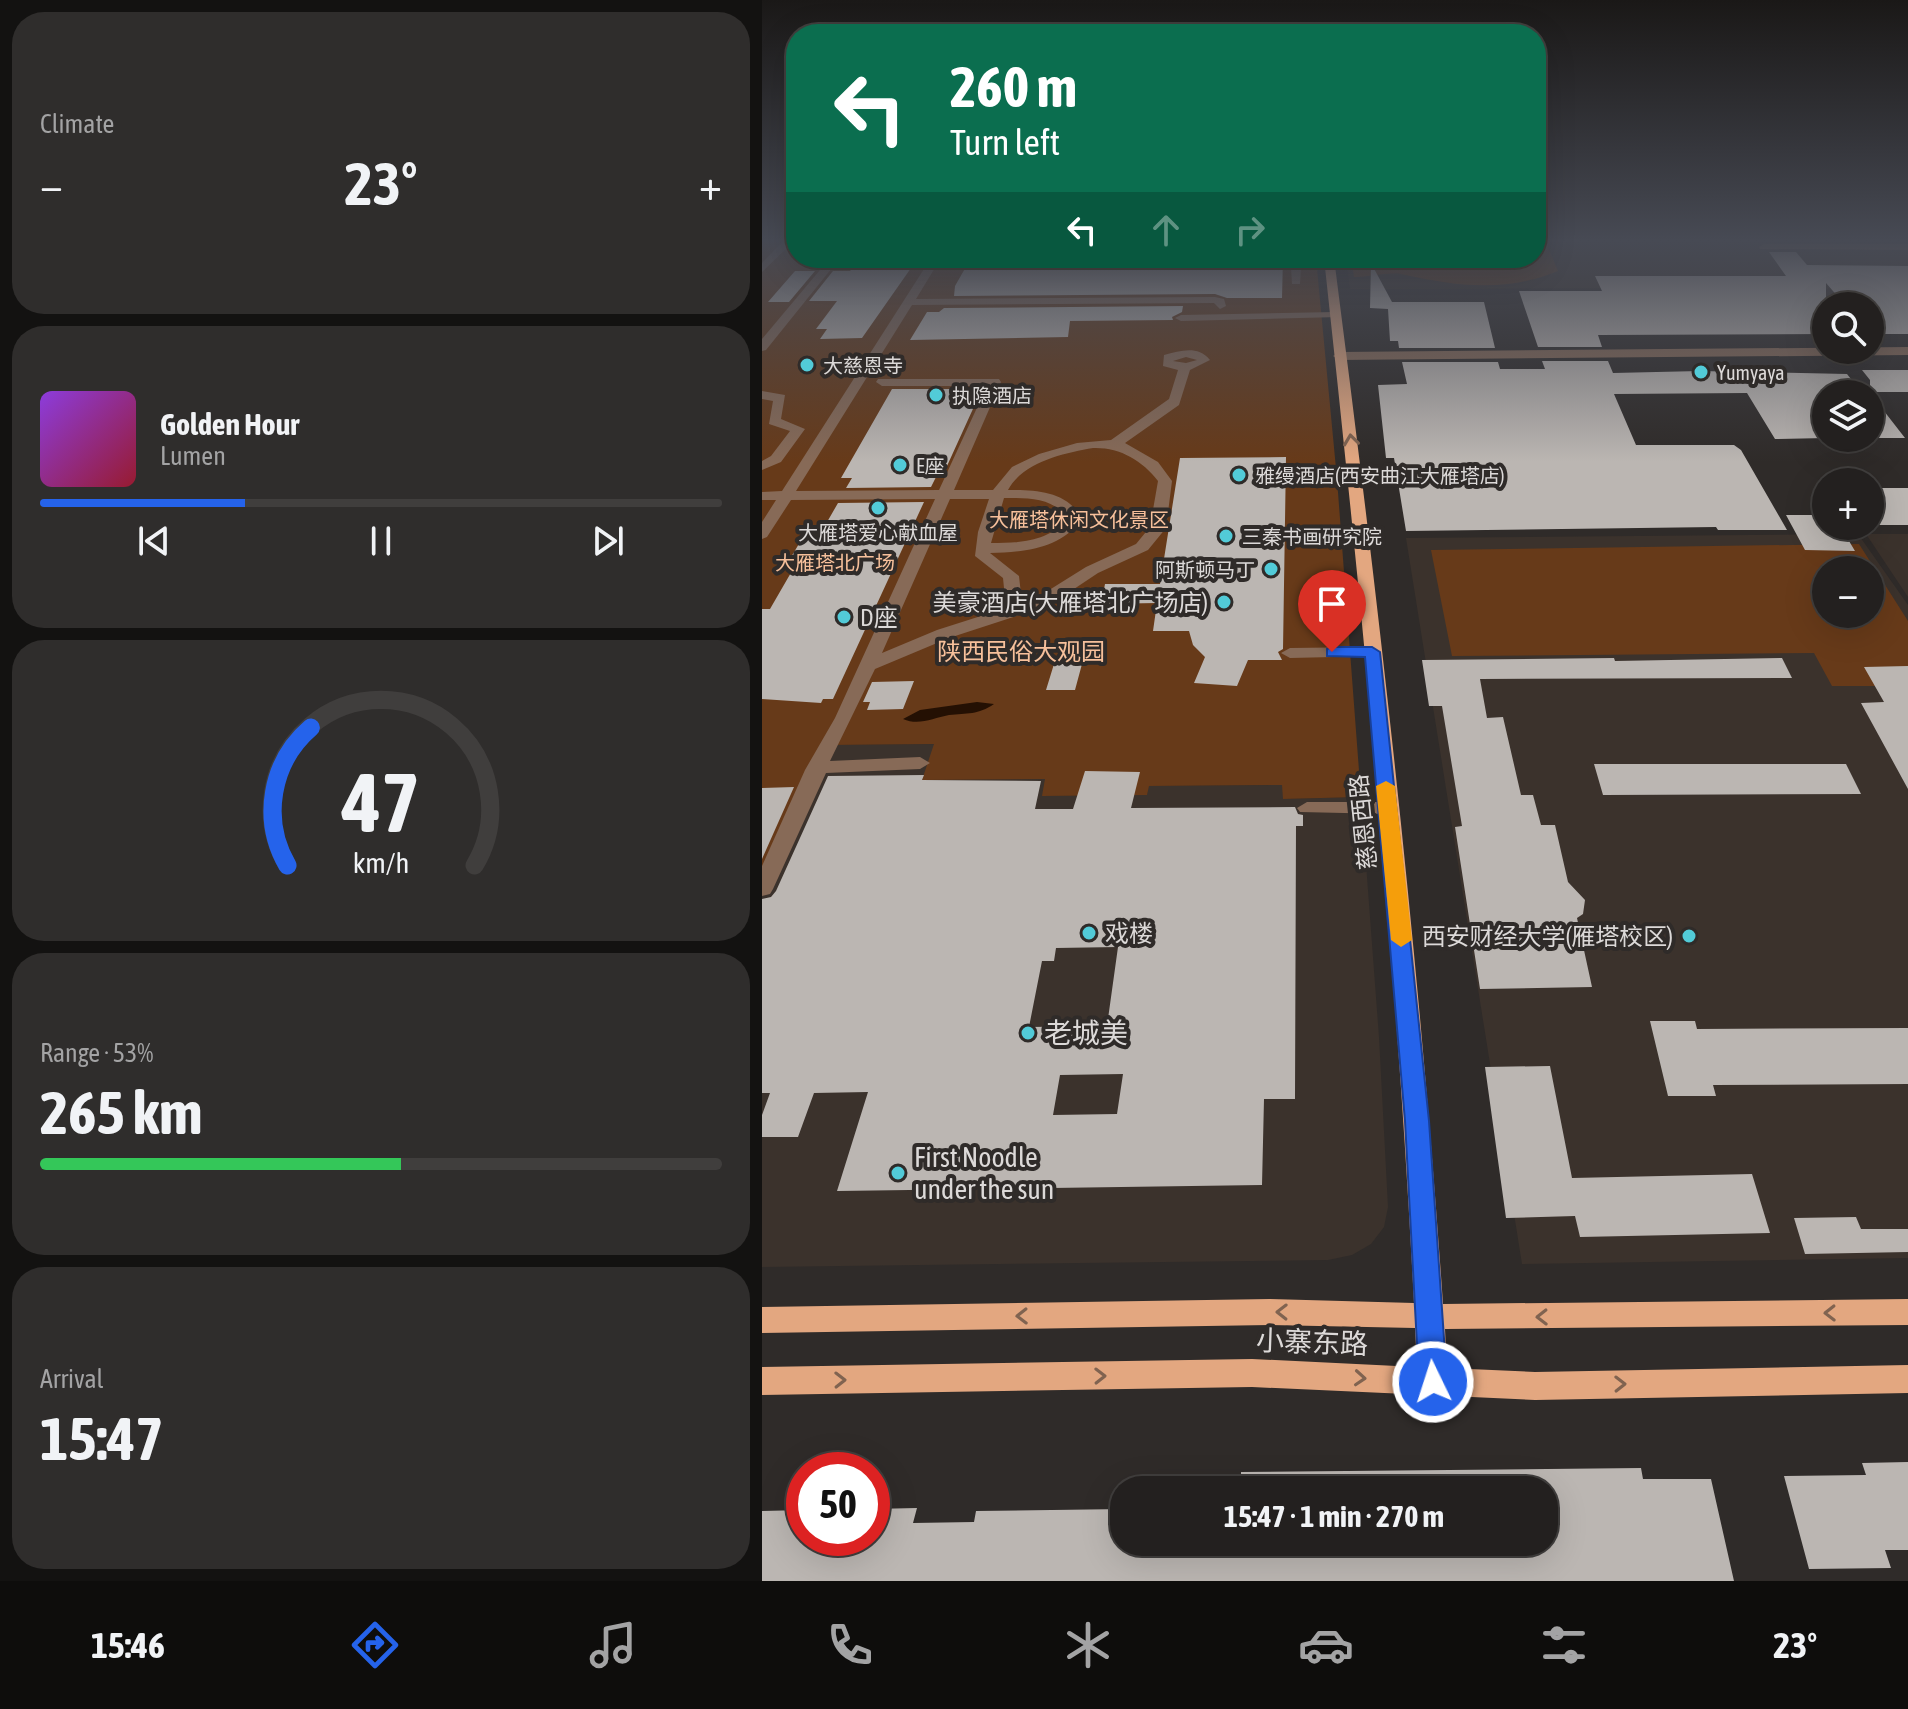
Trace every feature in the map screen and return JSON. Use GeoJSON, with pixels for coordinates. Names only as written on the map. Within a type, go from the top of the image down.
{"type":"FeatureCollection","features":[{"type":"Feature","properties":{"kind":"main road","name":"慈恩西路"},"geometry":{"type":"LineString","coordinates":[[1335,314],[1354,466],[1418,1133],[1433,1382]]}},
{"type":"Feature","properties":{"kind":"main road","name":"小寨东路"},"geometry":{"type":"LineString","coordinates":[[762,1320],[1270,1312],[1510,1318],[1908,1312]]}},
{"type":"Feature","properties":{"kind":"main road","name":"小寨东路"},"geometry":{"type":"LineString","coordinates":[[762,1381],[1252,1373],[1535,1386],[1908,1379]]}},
{"type":"Feature","properties":{"kind":"street"},"geometry":{"type":"LineString","coordinates":[[762,347],[789,314]]}},
{"type":"Feature","properties":{"kind":"street"},"geometry":{"type":"LineString","coordinates":[[762,534],[900,314]]}},
{"type":"Feature","properties":{"kind":"street"},"geometry":{"type":"LineString","coordinates":[[1185,314],[1335,315],[1317,314]]}},
{"type":"Feature","properties":{"kind":"street"},"geometry":{"type":"LineString","coordinates":[[1340,359],[1908,351]]}},
{"type":"Feature","properties":{"kind":"street"},"geometry":{"type":"LineString","coordinates":[[1340,359],[1908,358]]}},
{"type":"Feature","properties":{"kind":"street"},"geometry":{"type":"LineString","coordinates":[[1015,612],[1011,576],[983,556],[982,548],[1009,477],[1029,463],[1060,452],[1113,443],[1174,402],[1179,396],[1178,379],[1185,367]]}},
{"type":"Feature","properties":{"kind":"street"},"geometry":{"type":"LineString","coordinates":[[762,889],[815,770],[844,718],[995,382],[882,382]]}},
{"type":"Feature","properties":{"kind":"street"},"geometry":{"type":"LineString","coordinates":[[762,395],[780,398],[774,421],[798,429],[776,459],[762,466]]}},
{"type":"Feature","properties":{"kind":"street"},"geometry":{"type":"LineString","coordinates":[[867,666],[943,634],[1054,597],[1083,575],[1142,547],[1156,535],[1165,481],[1153,465],[1113,443]]}},
{"type":"Feature","properties":{"kind":"street"},"geometry":{"type":"LineString","coordinates":[[762,496],[1000,494],[1040,496],[1059,501],[1071,510],[1074,519],[1063,532],[1040,542],[982,548]]}},
{"type":"Feature","properties":{"kind":"street"},"geometry":{"type":"LineString","coordinates":[[1290,653],[1372,652]]}},
{"type":"Feature","properties":{"kind":"street"},"geometry":{"type":"LineString","coordinates":[[815,770],[826,764],[920,763]]}},
{"type":"Feature","properties":{"kind":"street"},"geometry":{"type":"LineString","coordinates":[[1307,808],[1388,808]]}},
{"type":"Feature","properties":{"kind":"shaded area"},"geometry":{"type":"Polygon","coordinates":[[[1884,314],[1908,314],[1908,333],[1884,333],[1884,314]]]}},
{"type":"Feature","properties":{"kind":"shaded area","name":"西安财经大学(雁塔校区)"},"geometry":{"type":"Polygon","coordinates":[[[1812,534],[1812,540],[1862,540],[1873,556],[1812,556],[1812,628],[1884,628],[1884,571],[1908,605],[1908,1258],[1522,1264],[1406,538],[1812,534]]]}},
{"type":"Feature","properties":{"kind":"shaded area"},"geometry":{"type":"Polygon","coordinates":[[[1884,534],[1908,534],[1908,597],[1884,561],[1884,556],[1881,556],[1870,540],[1884,540],[1884,534]]]}},
{"type":"Feature","properties":{"kind":"shaded area"},"geometry":{"type":"Polygon","coordinates":[[[977,702],[994,704],[977,712],[926,721],[903,719],[920,710],[977,702]]]}},
{"type":"Feature","properties":{"kind":"shaded area"},"geometry":{"type":"Polygon","coordinates":[[[935,744],[923,780],[1046,779],[1043,796],[1147,794],[1148,786],[1283,785],[1283,799],[1361,797],[1388,1207],[1384,1227],[1371,1244],[1352,1255],[1328,1260],[762,1267],[762,873],[811,745],[935,744]]]}},
{"type":"Feature","properties":{"kind":"green space","name":"大雁塔休闲文化景区"},"geometry":{"type":"Polygon","coordinates":[[[762,314],[1321,314],[1361,797],[1283,799],[1282,785],[1149,786],[1147,795],[1042,796],[1045,779],[922,780],[934,744],[829,745],[762,889],[762,314]]]}},
{"type":"Feature","properties":{"kind":"green space"},"geometry":{"type":"Polygon","coordinates":[[[1859,544],[1867,556],[1812,556],[1812,628],[1884,628],[1884,583],[1908,621],[1908,686],[1832,686],[1814,653],[1452,656],[1431,550],[1859,544]]]}},
{"type":"Feature","properties":{"kind":"building"},"geometry":{"type":"Polygon","coordinates":[[[827,314],[879,314],[862,338],[820,339],[827,329],[816,329],[827,314]]]}},
{"type":"Feature","properties":{"kind":"building"},"geometry":{"type":"Polygon","coordinates":[[[926,314],[1178,314],[1172,317],[1173,320],[1070,321],[1068,337],[910,340],[926,314]]]}},
{"type":"Feature","properties":{"kind":"building"},"geometry":{"type":"Polygon","coordinates":[[[1388,314],[1487,314],[1495,348],[1399,348],[1398,341],[1390,341],[1388,314]]]}},
{"type":"Feature","properties":{"kind":"building"},"geometry":{"type":"Polygon","coordinates":[[[1527,314],[1812,314],[1812,334],[1598,335],[1602,347],[1538,347],[1527,314]]]}},
{"type":"Feature","properties":{"kind":"building"},"geometry":{"type":"Polygon","coordinates":[[[1884,314],[1908,314],[1908,334],[1884,334],[1884,314]]]}},
{"type":"Feature","properties":{"kind":"building"},"geometry":{"type":"Polygon","coordinates":[[[1542,361],[1608,361],[1613,373],[1847,374],[1852,380],[1812,380],[1812,438],[1775,439],[1747,393],[1614,394],[1636,445],[1734,445],[1741,450],[1787,530],[1718,530],[1716,527],[1406,531],[1394,458],[1386,458],[1378,385],[1407,384],[1402,362],[1498,362],[1500,369],[1545,369],[1542,361]]]}},
{"type":"Feature","properties":{"kind":"building"},"geometry":{"type":"Polygon","coordinates":[[[1862,370],[1908,370],[1908,392],[1884,392],[1884,380],[1870,380],[1862,370]]]}},
{"type":"Feature","properties":{"kind":"building"},"geometry":{"type":"Polygon","coordinates":[[[892,389],[982,389],[942,477],[936,477],[931,487],[846,488],[852,478],[841,478],[892,389]]]}},
{"type":"Feature","properties":{"kind":"building"},"geometry":{"type":"Polygon","coordinates":[[[1884,411],[1905,438],[1884,438],[1884,411]]]}},
{"type":"Feature","properties":{"kind":"building"},"geometry":{"type":"Polygon","coordinates":[[[1286,457],[1283,649],[1278,652],[1282,660],[1248,660],[1237,686],[1194,683],[1205,657],[1193,645],[1189,631],[1153,631],[1157,603],[1101,604],[1105,584],[1160,584],[1180,458],[1286,457]]]}},
{"type":"Feature","properties":{"kind":"building"},"geometry":{"type":"Polygon","coordinates":[[[1884,488],[1908,488],[1908,525],[1884,525],[1884,488]]]}},
{"type":"Feature","properties":{"kind":"building","name":"D座"},"geometry":{"type":"Polygon","coordinates":[[[924,502],[833,699],[823,699],[821,703],[762,699],[762,609],[770,609],[796,564],[787,564],[803,537],[819,536],[838,503],[924,502]]]}},
{"type":"Feature","properties":{"kind":"building"},"geometry":{"type":"Polygon","coordinates":[[[1786,515],[1812,515],[1812,540],[1848,540],[1855,551],[1805,550],[1786,515]]]}},
{"type":"Feature","properties":{"kind":"building"},"geometry":{"type":"Polygon","coordinates":[[[1614,658],[1615,661],[1782,658],[1792,678],[1480,679],[1487,718],[1503,717],[1521,795],[1533,795],[1541,825],[1555,825],[1568,882],[1585,900],[1583,914],[1577,918],[1592,987],[1480,989],[1455,827],[1462,826],[1442,706],[1429,706],[1422,660],[1614,658]]]}},
{"type":"Feature","properties":{"kind":"building"},"geometry":{"type":"Polygon","coordinates":[[[1054,664],[1082,664],[1075,690],[1046,690],[1054,664]]]}},
{"type":"Feature","properties":{"kind":"building"},"geometry":{"type":"Polygon","coordinates":[[[1908,666],[1908,789],[1861,703],[1884,702],[1864,667],[1908,666]]]}},
{"type":"Feature","properties":{"kind":"building"},"geometry":{"type":"Polygon","coordinates":[[[914,681],[903,709],[867,710],[870,702],[863,702],[872,682],[914,681]]]}},
{"type":"Feature","properties":{"kind":"building"},"geometry":{"type":"Polygon","coordinates":[[[1594,764],[1846,764],[1861,794],[1603,795],[1594,764]]]}},
{"type":"Feature","properties":{"kind":"building"},"geometry":{"type":"Polygon","coordinates":[[[1085,771],[1140,772],[1131,808],[1295,807],[1298,814],[1303,815],[1303,826],[1296,826],[1295,1099],[1264,1099],[1262,1185],[837,1191],[868,1092],[814,1093],[798,1137],[762,1137],[762,1115],[770,1093],[762,1093],[762,899],[771,897],[776,891],[828,776],[924,775],[922,780],[1041,781],[1035,809],[1073,809],[1085,771]],[[1118,947],[1056,948],[1054,961],[1042,961],[1029,1027],[1107,1026],[1118,947]],[[1123,1074],[1060,1075],[1053,1115],[1117,1114],[1123,1074]]]}},
{"type":"Feature","properties":{"kind":"building"},"geometry":{"type":"Polygon","coordinates":[[[794,787],[762,859],[762,788],[794,787]]]}},
{"type":"Feature","properties":{"kind":"building"},"geometry":{"type":"Polygon","coordinates":[[[1650,1021],[1695,1021],[1697,1029],[1908,1028],[1908,1084],[1713,1085],[1716,1096],[1668,1096],[1650,1021]]]}},
{"type":"Feature","properties":{"kind":"building"},"geometry":{"type":"Polygon","coordinates":[[[1550,1066],[1572,1178],[1752,1174],[1770,1233],[1580,1237],[1575,1216],[1506,1218],[1485,1067],[1550,1066]]]}},
{"type":"Feature","properties":{"kind":"building"},"geometry":{"type":"Polygon","coordinates":[[[1856,1217],[1861,1229],[1908,1229],[1908,1252],[1805,1254],[1794,1218],[1856,1217]]]}},
{"type":"Feature","properties":{"kind":"building"},"geometry":{"type":"Polygon","coordinates":[[[1908,1462],[1908,1550],[1885,1550],[1891,1568],[1809,1569],[1784,1476],[1866,1475],[1862,1463],[1908,1462]]]}},
{"type":"Feature","properties":{"kind":"building"},"geometry":{"type":"Polygon","coordinates":[[[1641,1468],[1643,1479],[1711,1479],[1734,1581],[762,1581],[762,1511],[786,1510],[786,1556],[890,1556],[890,1509],[917,1508],[913,1523],[974,1522],[976,1511],[1110,1509],[1110,1556],[1558,1556],[1558,1476],[1241,1476],[1241,1472],[1641,1468]]]}},
{"type":"Feature","properties":{"kind":"slow traffic"},"geometry":{"type":"LineString","coordinates":[[1386,786],[1401,940]]}},
{"type":"Feature","properties":{"kind":"place","name":"大慈恩寺"},"geometry":{"type":"Point","coordinates":[807,365]}},
{"type":"Feature","properties":{"kind":"place","name":"Yumyaya"},"geometry":{"type":"Point","coordinates":[1701,372]}},
{"type":"Feature","properties":{"kind":"place","name":"执隐酒店"},"geometry":{"type":"Point","coordinates":[936,395]}},
{"type":"Feature","properties":{"kind":"place","name":"E座"},"geometry":{"type":"Point","coordinates":[900,465]}},
{"type":"Feature","properties":{"kind":"place","name":"雅缦酒店(西安曲江大雁塔店)"},"geometry":{"type":"Point","coordinates":[1239,475]}},
{"type":"Feature","properties":{"kind":"place","name":"大雁塔爱心献血屋"},"geometry":{"type":"Point","coordinates":[878,508]}},
{"type":"Feature","properties":{"kind":"place","name":"三秦书画研究院"},"geometry":{"type":"Point","coordinates":[1226,536]}},
{"type":"Feature","properties":{"kind":"place","name":"阿斯顿马丁"},"geometry":{"type":"Point","coordinates":[1271,569]}},
{"type":"Feature","properties":{"kind":"place","name":"美豪酒店(大雁塔北广场店)"},"geometry":{"type":"Point","coordinates":[1224,602]}},
{"type":"Feature","properties":{"kind":"place","name":"D座"},"geometry":{"type":"Point","coordinates":[844,617]}},
{"type":"Feature","properties":{"kind":"place","name":"戏楼"},"geometry":{"type":"Point","coordinates":[1089,933]}},
{"type":"Feature","properties":{"kind":"place","name":"西安财经大学(雁塔校区)"},"geometry":{"type":"Point","coordinates":[1689,936]}},
{"type":"Feature","properties":{"kind":"place","name":"老城美"},"geometry":{"type":"Point","coordinates":[1028,1033]}},
{"type":"Feature","properties":{"kind":"place","name":"First Noodle under the sun"},"geometry":{"type":"Point","coordinates":[898,1173]}},
{"type":"Feature","properties":{"kind":"route"},"geometry":{"type":"LineString","coordinates":[[1332,652],[1372,652],[1417,1121],[1433,1382]]}},
{"type":"Feature","properties":{"kind":"park label","name":"大雁塔北广场"},"geometry":{"type":"Point","coordinates":[835,562]}},
{"type":"Feature","properties":{"kind":"park label","name":"陕西民俗大观园"},"geometry":{"type":"Point","coordinates":[1021,651]}}]}
